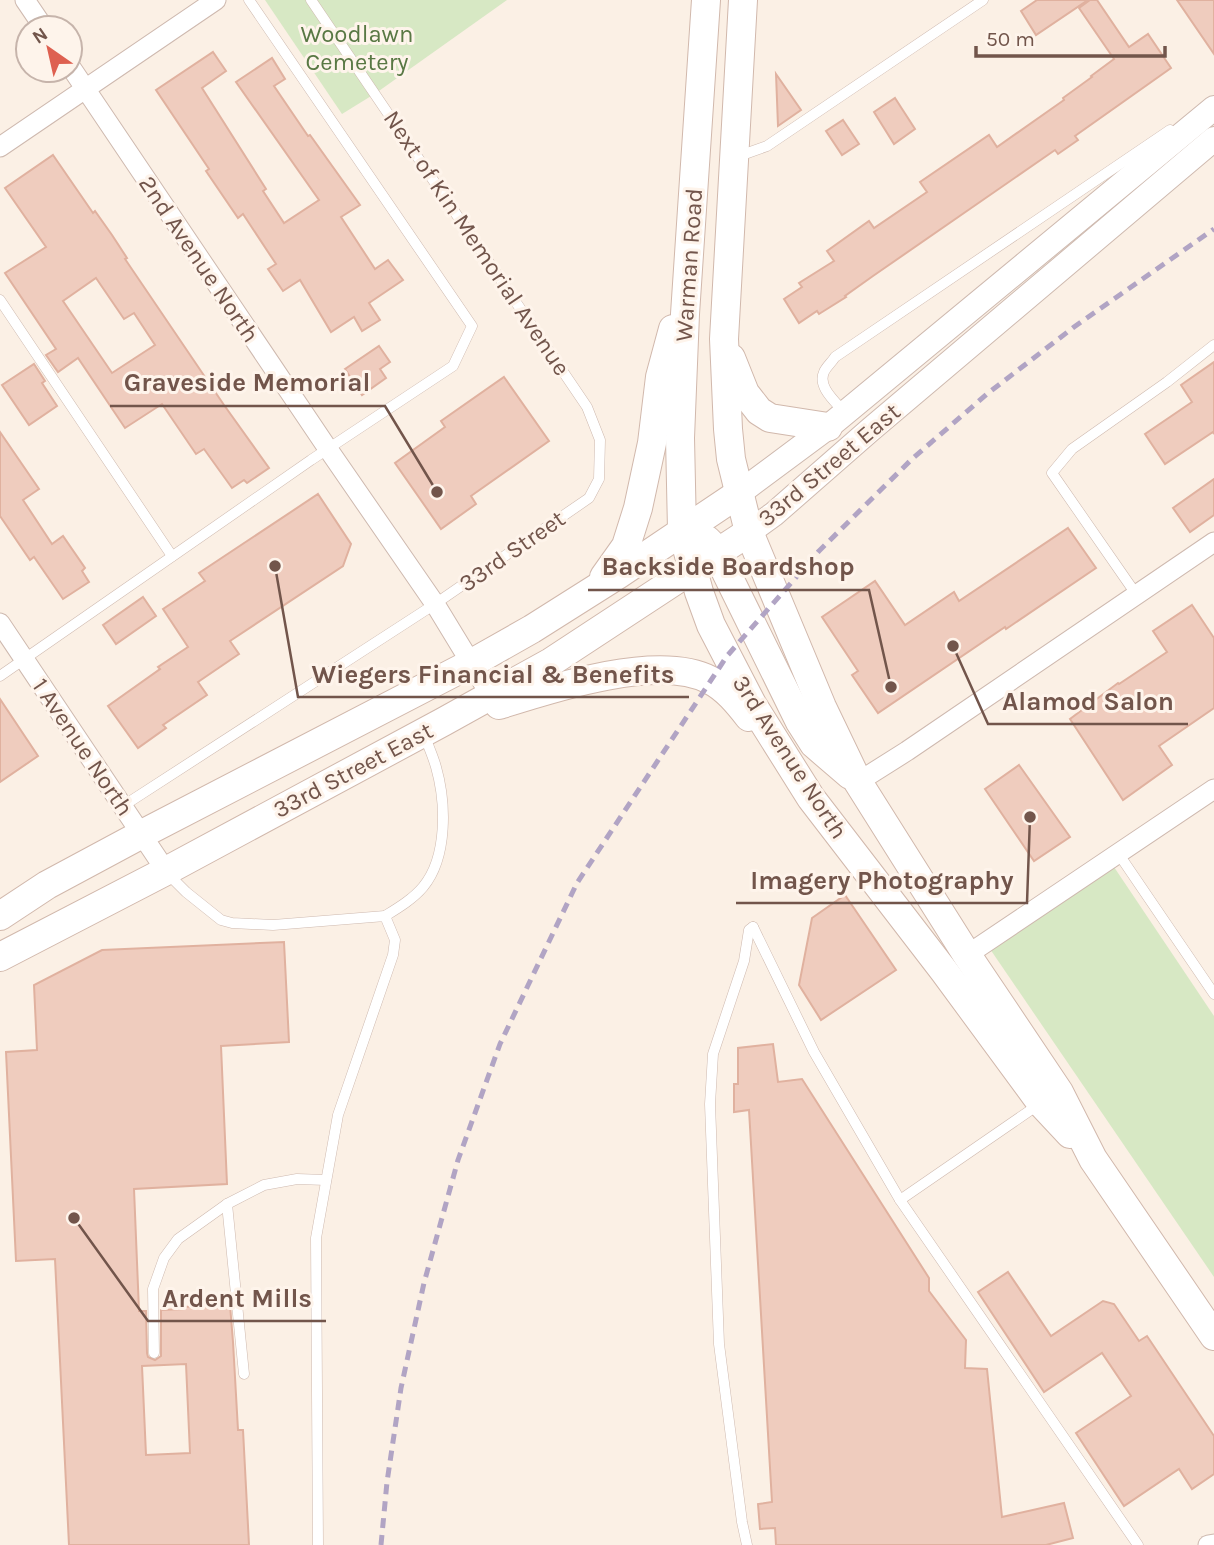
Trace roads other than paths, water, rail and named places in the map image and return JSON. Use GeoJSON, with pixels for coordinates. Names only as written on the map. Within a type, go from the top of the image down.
{"type":"FeatureCollection","features":[{"type":"Feature","properties":{"kind":"main road","name":"Warman Road"},"geometry":{"type":"LineString","coordinates":[[682,530],[680,438],[706,0]]}},
{"type":"Feature","properties":{"kind":"main road","name":"Warman Road"},"geometry":{"type":"LineString","coordinates":[[738,494],[728,429],[724,339],[743,0]]}},
{"type":"Feature","properties":{"kind":"main road"},"geometry":{"type":"LineString","coordinates":[[597,587],[626,546],[638,508],[652,443],[660,377],[688,272]]}},
{"type":"Feature","properties":{"kind":"main road"},"geometry":{"type":"LineString","coordinates":[[724,339],[745,393],[759,411],[770,418],[836,420]]}},
{"type":"Feature","properties":{"kind":"main road","name":"3rd Avenue North"},"geometry":{"type":"LineString","coordinates":[[738,494],[749,532],[822,707],[858,782],[967,955],[1059,1092],[1094,1159],[1214,1336]]}},
{"type":"Feature","properties":{"kind":"main road","name":"33rd Street East"},"geometry":{"type":"LineString","coordinates":[[0,916],[47,885],[532,629],[738,494]]}},
{"type":"Feature","properties":{"kind":"main road"},"geometry":{"type":"LineString","coordinates":[[682,530],[690,530],[711,544],[800,722],[814,744],[858,782]]}},
{"type":"Feature","properties":{"kind":"main road","name":"3rd Avenue North"},"geometry":{"type":"LineString","coordinates":[[682,530],[711,625],[780,750],[811,798],[1041,1103],[1094,1159]]}},
{"type":"Feature","properties":{"kind":"main road","name":"33rd Street East"},"geometry":{"type":"LineString","coordinates":[[0,957],[166,871],[551,662],[749,532]]}},
{"type":"Feature","properties":{"kind":"main road"},"geometry":{"type":"LineString","coordinates":[[433,727],[517,699],[588,680],[653,669],[681,670],[710,680],[729,694],[811,798]]}},
{"type":"Feature","properties":{"kind":"street"},"geometry":{"type":"LineString","coordinates":[[0,146],[216,0]]}},
{"type":"Feature","properties":{"kind":"street","name":"2nd Avenue North"},"geometry":{"type":"LineString","coordinates":[[82,84],[435,604],[491,696]]}},
{"type":"Feature","properties":{"kind":"street","name":"33rd Street East"},"geometry":{"type":"LineString","coordinates":[[738,494],[836,420],[1214,108]]}},
{"type":"Feature","properties":{"kind":"street","name":"33rd Street East"},"geometry":{"type":"LineString","coordinates":[[749,532],[774,514],[1214,139]]}},
{"type":"Feature","properties":{"kind":"street"},"geometry":{"type":"LineString","coordinates":[[858,782],[1214,542]]}},
{"type":"Feature","properties":{"kind":"street","name":"1 Avenue North"},"geometry":{"type":"LineString","coordinates":[[0,623],[166,871]]}},
{"type":"Feature","properties":{"kind":"street"},"geometry":{"type":"LineString","coordinates":[[967,955],[1214,789]]}},
{"type":"Feature","properties":{"kind":"street"},"geometry":{"type":"LineString","coordinates":[[1208,1545],[1214,1544]]}},
{"type":"Feature","properties":{"kind":"lane"},"geometry":{"type":"LineString","coordinates":[[0,676],[453,366],[472,326],[249,0]]}},
{"type":"Feature","properties":{"kind":"lane","name":"Next of Kin Memorial Avenue"},"geometry":{"type":"LineString","coordinates":[[312,0],[587,407],[600,440],[599,479],[589,498]]}},
{"type":"Feature","properties":{"kind":"lane"},"geometry":{"type":"LineString","coordinates":[[735,157],[767,146],[983,0]]}},
{"type":"Feature","properties":{"kind":"lane","name":"33rd Street East"},"geometry":{"type":"LineString","coordinates":[[836,420],[822,382],[823,372],[835,358],[1214,100]]}},
{"type":"Feature","properties":{"kind":"lane"},"geometry":{"type":"LineString","coordinates":[[0,300],[172,556]]}},
{"type":"Feature","properties":{"kind":"lane"},"geometry":{"type":"LineString","coordinates":[[1136,594],[1052,473],[1072,449],[1214,345]]}},
{"type":"Feature","properties":{"kind":"lane","name":"33rd Street"},"geometry":{"type":"LineString","coordinates":[[435,604],[589,498]]}},
{"type":"Feature","properties":{"kind":"lane"},"geometry":{"type":"LineString","coordinates":[[123,806],[435,604]]}},
{"type":"Feature","properties":{"kind":"lane"},"geometry":{"type":"LineString","coordinates":[[166,871],[186,892],[222,920],[232,923],[273,925],[384,916],[408,901],[424,886],[438,859],[443,836],[442,804],[433,727]]}},
{"type":"Feature","properties":{"kind":"lane"},"geometry":{"type":"LineString","coordinates":[[1118,853],[1214,994]]}},
{"type":"Feature","properties":{"kind":"lane"},"geometry":{"type":"LineString","coordinates":[[318,1545],[316,1238],[338,1115],[395,947],[384,916]]}},
{"type":"Feature","properties":{"kind":"lane"},"geometry":{"type":"LineString","coordinates":[[747,1545],[719,1344],[709,1104],[713,1054],[744,961],[749,930],[753,927],[814,1052],[900,1200],[1138,1545]]}},
{"type":"Feature","properties":{"kind":"lane"},"geometry":{"type":"LineString","coordinates":[[900,1200],[1041,1103]]}},
{"type":"Feature","properties":{"kind":"lane"},"geometry":{"type":"LineString","coordinates":[[154,1353],[153,1289],[164,1258],[178,1239],[227,1204],[264,1185],[297,1179],[326,1180]]}},
{"type":"Feature","properties":{"kind":"lane"},"geometry":{"type":"LineString","coordinates":[[227,1204],[244,1374]]}},
{"type":"Feature","properties":{"kind":"railway"},"geometry":{"type":"LineString","coordinates":[[381,1545],[401,1388],[424,1283],[458,1160],[500,1044],[577,883],[727,656],[819,551],[912,459],[987,394],[1074,327],[1214,229]]}},
{"type":"Feature","properties":{"kind":"place","name":"Graveside Memorial"},"geometry":{"type":"Point","coordinates":[437,492]}},
{"type":"Feature","properties":{"kind":"place","name":"Wiegers Financial & Benefits"},"geometry":{"type":"Point","coordinates":[275,566]}},
{"type":"Feature","properties":{"kind":"place","name":"Alamod Salon"},"geometry":{"type":"Point","coordinates":[953,646]}},
{"type":"Feature","properties":{"kind":"place","name":"Backside Boardshop"},"geometry":{"type":"Point","coordinates":[891,687]}},
{"type":"Feature","properties":{"kind":"place","name":"Imagery Photography"},"geometry":{"type":"Point","coordinates":[1030,817]}},
{"type":"Feature","properties":{"kind":"place","name":"Ardent Mills"},"geometry":{"type":"Point","coordinates":[74,1218]}},
{"type":"Feature","properties":{"kind":"park label","name":"Woodlawn Cemetery"},"geometry":{"type":"Point","coordinates":[357,48]}}]}
